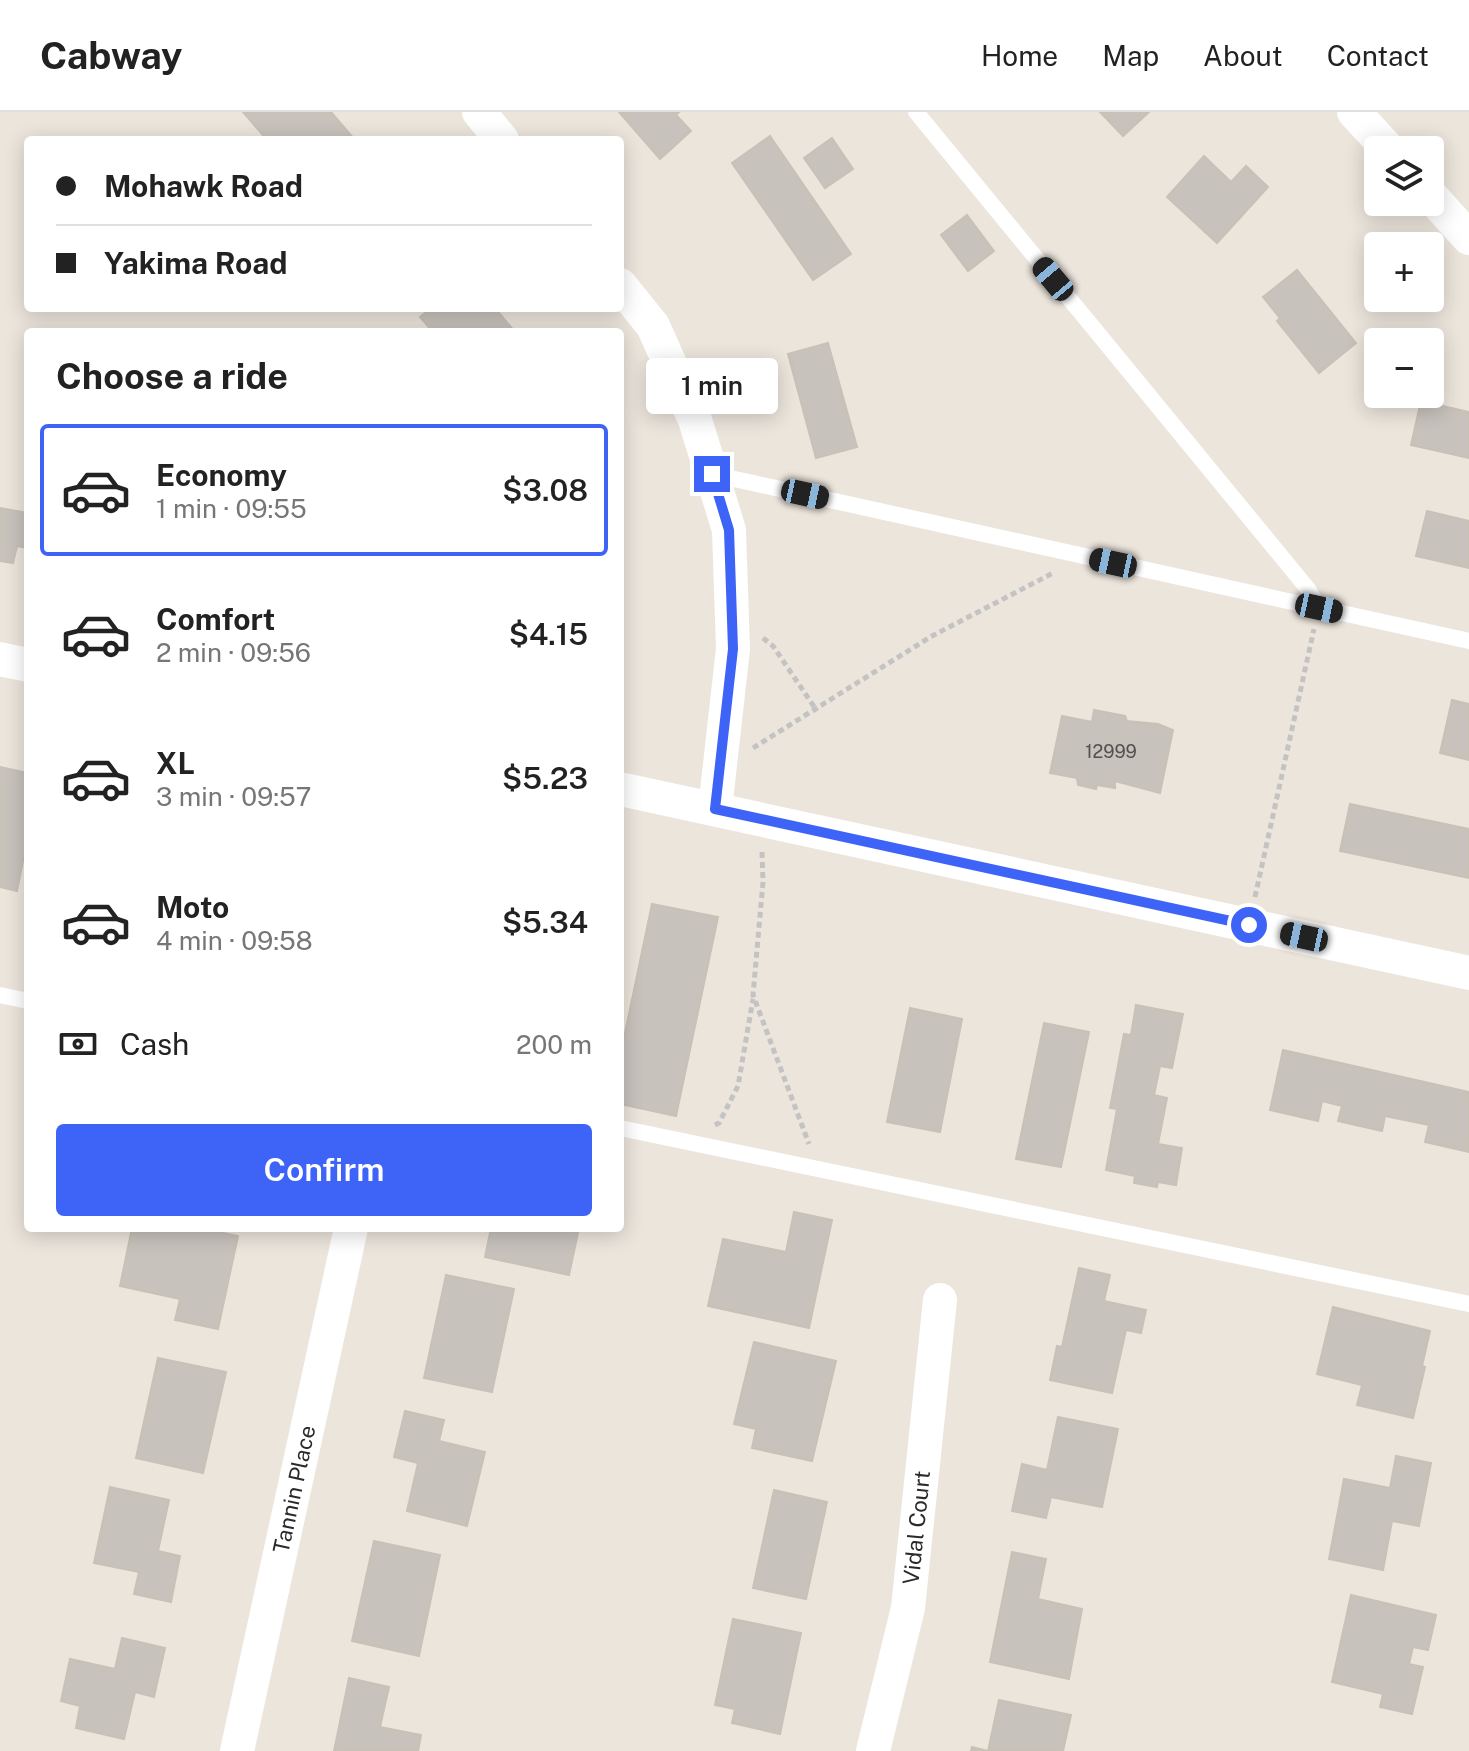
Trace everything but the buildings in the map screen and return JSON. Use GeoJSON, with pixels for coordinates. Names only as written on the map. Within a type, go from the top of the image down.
{"type":"FeatureCollection","features":[{"type":"Feature","properties":{"kind":"street"},"geometry":{"type":"LineString","coordinates":[[479,112],[499,136]]}},
{"type":"Feature","properties":{"kind":"street"},"geometry":{"type":"LineString","coordinates":[[1354,112],[1376,136]]}},
{"type":"Feature","properties":{"kind":"street"},"geometry":{"type":"LineString","coordinates":[[1444,210],[1469,238]]}},
{"type":"Feature","properties":{"kind":"street"},"geometry":{"type":"LineString","coordinates":[[624,290],[653,326],[695,420],[729,530],[733,649],[715,809]]}},
{"type":"Feature","properties":{"kind":"street"},"geometry":{"type":"LineString","coordinates":[[0,659],[24,664]]}},
{"type":"Feature","properties":{"kind":"street"},"geometry":{"type":"LineString","coordinates":[[624,790],[1469,973]]}},
{"type":"Feature","properties":{"kind":"street","name":"Tannin Place"},"geometry":{"type":"LineString","coordinates":[[237,1751],[350,1232]]}},
{"type":"Feature","properties":{"kind":"street","name":"Vidal Court"},"geometry":{"type":"LineString","coordinates":[[873,1751],[908,1608],[940,1300]]}},
{"type":"Feature","properties":{"kind":"lane"},"geometry":{"type":"LineString","coordinates":[[916,112],[1298,577],[1319,608]]}},
{"type":"Feature","properties":{"kind":"lane"},"geometry":{"type":"LineString","coordinates":[[712,474],[1469,641]]}},
{"type":"Feature","properties":{"kind":"lane"},"geometry":{"type":"LineString","coordinates":[[0,995],[24,1000]]}},
{"type":"Feature","properties":{"kind":"lane"},"geometry":{"type":"LineString","coordinates":[[624,1129],[1469,1304]]}},
{"type":"Feature","properties":{"kind":"path"},"geometry":{"type":"LineString","coordinates":[[720,768],[817,711],[932,636],[1084,556]]}},
{"type":"Feature","properties":{"kind":"path"},"geometry":{"type":"LineString","coordinates":[[1249,925],[1319,608]]}},
{"type":"Feature","properties":{"kind":"path"},"geometry":{"type":"LineString","coordinates":[[732,613],[773,646],[817,711]]}},
{"type":"Feature","properties":{"kind":"path"},"geometry":{"type":"LineString","coordinates":[[687,1142],[719,1123],[738,1086],[753,995],[763,882],[760,819]]}},
{"type":"Feature","properties":{"kind":"path"},"geometry":{"type":"LineString","coordinates":[[753,995],[818,1169]]}},
{"type":"Feature","properties":{"kind":"route"},"geometry":{"type":"LineString","coordinates":[[712,474],[729,530],[733,649],[715,809],[1249,925]]}}]}
